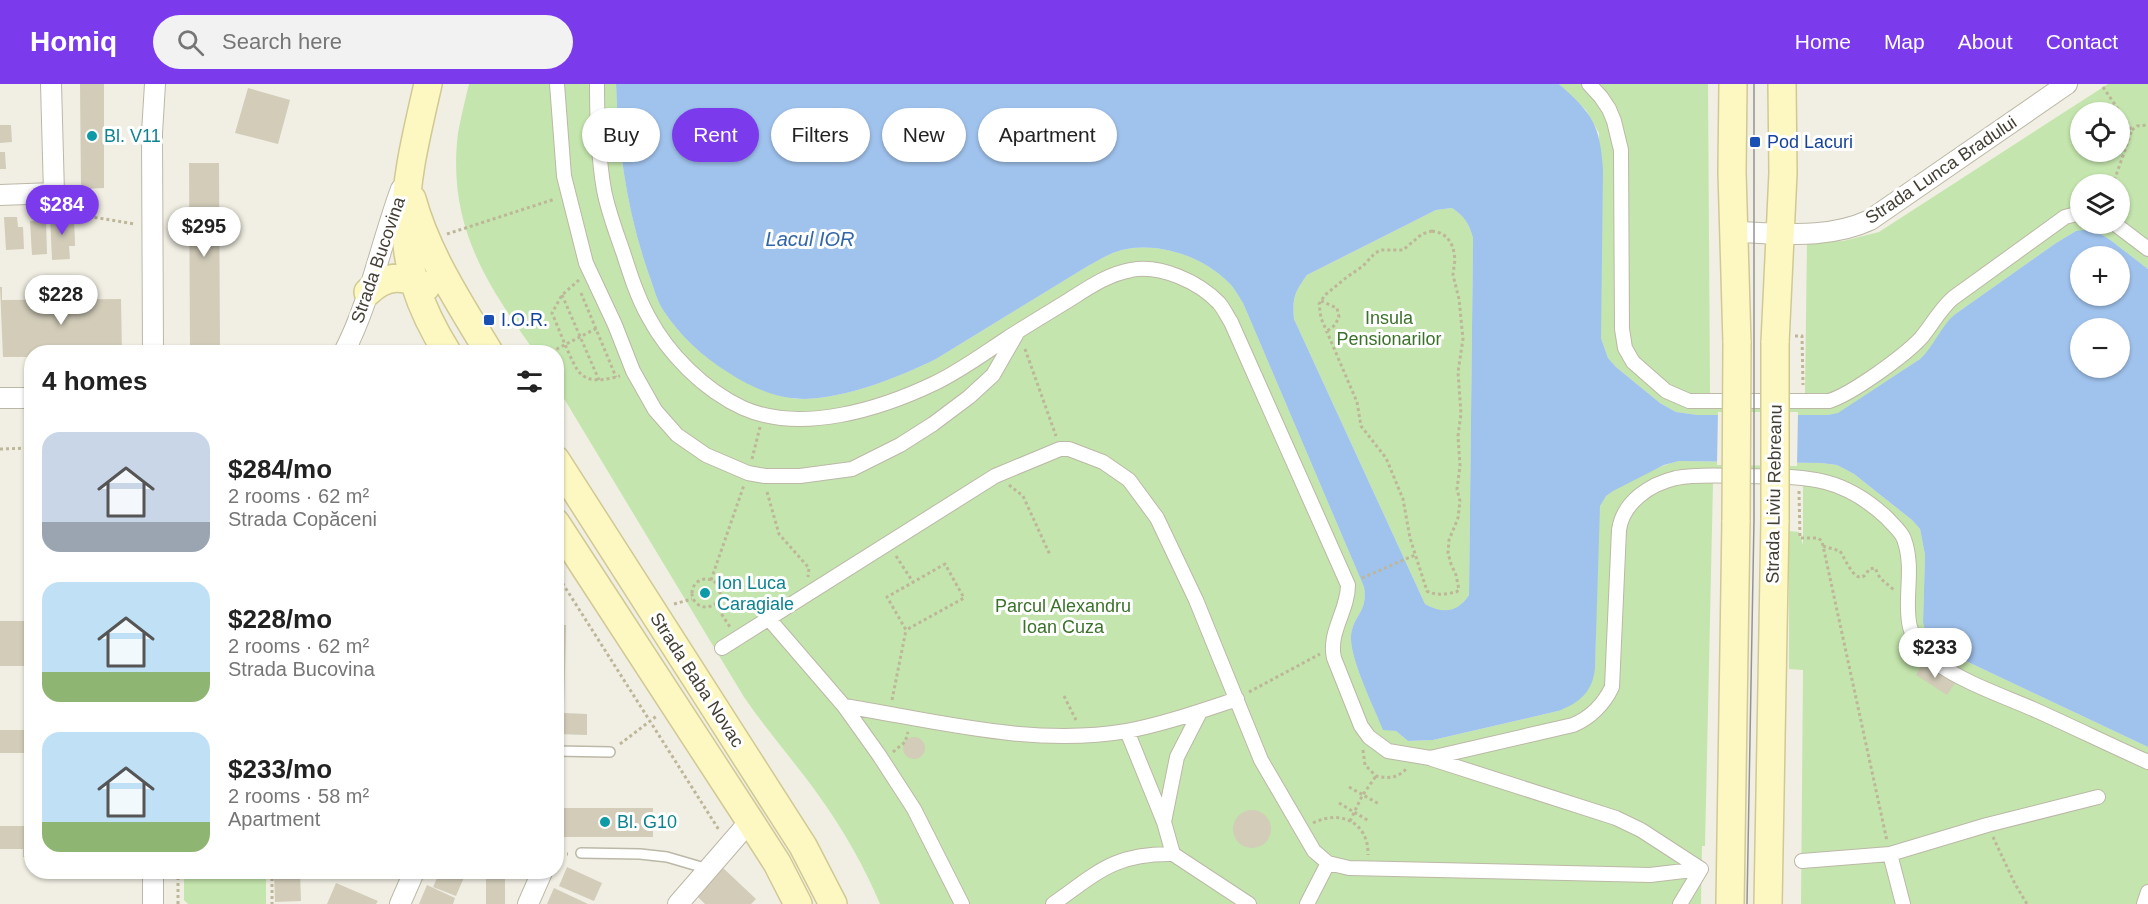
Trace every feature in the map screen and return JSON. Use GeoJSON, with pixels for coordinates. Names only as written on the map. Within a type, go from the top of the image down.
{"type":"FeatureCollection","features":[{"type":"Feature","properties":{"kind":"main road"},"geometry":{"type":"LineString","coordinates":[[428,84],[409,177],[404,235],[412,279],[427,319],[443,345]]}},
{"type":"Feature","properties":{"kind":"main road","name":"Strada Liviu Rebreanu"},"geometry":{"type":"LineString","coordinates":[[1730,904],[1737,343],[1732,172],[1733,84]]}},
{"type":"Feature","properties":{"kind":"main road","name":"Strada Liviu Rebreanu"},"geometry":{"type":"LineString","coordinates":[[1767,904],[1775,520],[1775,344],[1783,173],[1782,84]]}},
{"type":"Feature","properties":{"kind":"main road"},"geometry":{"type":"LineString","coordinates":[[409,177],[418,220],[427,241],[486,345]]}},
{"type":"Feature","properties":{"kind":"main road"},"geometry":{"type":"LineString","coordinates":[[368,292],[376,284],[386,279],[394,277],[412,279],[453,309],[484,345]]}},
{"type":"Feature","properties":{"kind":"main road","name":"Strada Baba Novac"},"geometry":{"type":"LineString","coordinates":[[564,473],[803,846],[833,904]]}},
{"type":"Feature","properties":{"kind":"main road","name":"Strada Baba Novac"},"geometry":{"type":"LineString","coordinates":[[564,535],[777,862],[798,904]]}},
{"type":"Feature","properties":{"kind":"street"},"geometry":{"type":"LineString","coordinates":[[0,195],[54,193],[51,84]]}},
{"type":"Feature","properties":{"kind":"street"},"geometry":{"type":"LineString","coordinates":[[153,345],[152,133],[154,84]]}},
{"type":"Feature","properties":{"kind":"street"},"geometry":{"type":"LineString","coordinates":[[557,84],[560,139],[567,195],[586,263],[633,371],[655,410],[677,435],[706,455],[748,473],[765,476],[800,477],[852,469],[900,445],[960,404],[993,375],[1018,331]]}},
{"type":"Feature","properties":{"kind":"street"},"geometry":{"type":"LineString","coordinates":[[597,84],[600,158],[606,196],[633,283],[649,318],[662,339],[687,368],[699,379],[744,408],[788,418],[819,418],[851,413],[903,397],[959,369],[1103,279],[1133,269],[1146,269],[1173,275],[1201,288],[1220,304],[1231,322],[1348,585],[1348,596],[1332,648],[1361,726],[1369,737],[1388,751],[1430,758],[1616,818],[1641,830],[1701,869]]}},
{"type":"Feature","properties":{"kind":"street"},"geometry":{"type":"LineString","coordinates":[[1588,84],[1609,109],[1621,150],[1622,329],[1625,348],[1633,362],[1666,391],[1689,401],[1829,401],[1849,393],[1913,345],[1945,304],[2070,216]]}},
{"type":"Feature","properties":{"kind":"street","name":"Strada Lunca Bradului"},"geometry":{"type":"LineString","coordinates":[[1734,232],[1830,233],[1870,220],[2067,84]]}},
{"type":"Feature","properties":{"kind":"street","name":"Strada Bucovina"},"geometry":{"type":"LineString","coordinates":[[347,345],[368,292],[388,224],[409,177]]}},
{"type":"Feature","properties":{"kind":"street"},"geometry":{"type":"LineString","coordinates":[[2128,234],[2148,249]]}},
{"type":"Feature","properties":{"kind":"street"},"geometry":{"type":"LineString","coordinates":[[0,398],[24,398]]}},
{"type":"Feature","properties":{"kind":"street"},"geometry":{"type":"LineString","coordinates":[[722,648],[995,476],[1060,449],[1069,449],[1103,462],[1129,480],[1157,518],[1197,600],[1261,760],[1314,851],[1328,863],[1367,869],[1650,874],[1701,869]]}},
{"type":"Feature","properties":{"kind":"street"},"geometry":{"type":"LineString","coordinates":[[1430,758],[1573,725],[1589,716],[1602,704],[1613,679],[1620,522],[1629,505],[1654,487],[1677,478],[1714,476],[1800,477],[1831,483],[1854,493],[1875,508],[1901,533],[1908,557],[1908,623],[1914,637],[1934,662],[1977,685],[2148,762]]}},
{"type":"Feature","properties":{"kind":"street"},"geometry":{"type":"LineString","coordinates":[[769,620],[844,706],[879,755],[914,809],[962,904]]}},
{"type":"Feature","properties":{"kind":"street"},"geometry":{"type":"LineString","coordinates":[[844,706],[994,732],[1084,735],[1127,730],[1237,699]]}},
{"type":"Feature","properties":{"kind":"street"},"geometry":{"type":"LineString","coordinates":[[1164,822],[1177,757],[1200,711]]}},
{"type":"Feature","properties":{"kind":"street"},"geometry":{"type":"LineString","coordinates":[[1127,730],[1164,822],[1173,854]]}},
{"type":"Feature","properties":{"kind":"street"},"geometry":{"type":"LineString","coordinates":[[1802,861],[1890,854],[1987,825],[2098,797]]}},
{"type":"Feature","properties":{"kind":"street"},"geometry":{"type":"LineString","coordinates":[[678,904],[750,820]]}},
{"type":"Feature","properties":{"kind":"street"},"geometry":{"type":"LineString","coordinates":[[1053,904],[1109,865],[1137,856],[1173,854],[1249,904]]}},
{"type":"Feature","properties":{"kind":"street"},"geometry":{"type":"LineString","coordinates":[[1890,854],[1903,904]]}},
{"type":"Feature","properties":{"kind":"street"},"geometry":{"type":"LineString","coordinates":[[1307,904],[1328,863]]}},
{"type":"Feature","properties":{"kind":"street"},"geometry":{"type":"LineString","coordinates":[[1680,904],[1701,869]]}},
{"type":"Feature","properties":{"kind":"street"},"geometry":{"type":"LineString","coordinates":[[153,879],[153,904]]}},
{"type":"Feature","properties":{"kind":"street"},"geometry":{"type":"LineString","coordinates":[[400,904],[411,879]]}},
{"type":"Feature","properties":{"kind":"street"},"geometry":{"type":"LineString","coordinates":[[528,904],[539,879]]}},
{"type":"Feature","properties":{"kind":"street"},"geometry":{"type":"LineString","coordinates":[[2144,904],[2148,892]]}},
{"type":"Feature","properties":{"kind":"lane"},"geometry":{"type":"LineString","coordinates":[[564,751],[610,752]]}},
{"type":"Feature","properties":{"kind":"lane"},"geometry":{"type":"LineString","coordinates":[[581,853],[667,857],[708,869]]}},
{"type":"Feature","properties":{"kind":"path"},"geometry":{"type":"LineString","coordinates":[[2103,87],[2132,130]]}},
{"type":"Feature","properties":{"kind":"path"},"geometry":{"type":"LineString","coordinates":[[2117,174],[2132,130],[2137,126],[2148,125]]}},
{"type":"Feature","properties":{"kind":"path"},"geometry":{"type":"LineString","coordinates":[[54,193],[92,217],[152,227]]}},
{"type":"Feature","properties":{"kind":"path"},"geometry":{"type":"LineString","coordinates":[[427,241],[567,195]]}},
{"type":"Feature","properties":{"kind":"path"},"geometry":{"type":"LineString","coordinates":[[1432,231],[1447,237],[1453,247],[1455,259],[1453,274],[1459,300],[1463,339],[1458,372],[1461,414],[1458,436],[1461,466],[1457,489],[1460,501],[1458,518],[1449,540],[1448,553],[1456,575],[1459,590],[1456,592],[1440,594],[1427,591],[1410,538],[1403,499],[1386,458],[1361,426],[1357,402],[1321,318],[1319,304],[1321,302],[1325,295],[1363,266],[1375,253],[1382,250],[1403,250],[1422,234],[1432,231]]}},
{"type":"Feature","properties":{"kind":"path"},"geometry":{"type":"LineString","coordinates":[[591,274],[562,295],[552,313],[581,375],[599,380],[633,371]]}},
{"type":"Feature","properties":{"kind":"path"},"geometry":{"type":"LineString","coordinates":[[577,282],[616,377]]}},
{"type":"Feature","properties":{"kind":"path"},"geometry":{"type":"LineString","coordinates":[[562,295],[599,380]]}},
{"type":"Feature","properties":{"kind":"path"},"geometry":{"type":"LineString","coordinates":[[1321,302],[1337,308],[1340,316],[1335,325],[1326,332]]}},
{"type":"Feature","properties":{"kind":"path"},"geometry":{"type":"LineString","coordinates":[[566,344],[612,320]]}},
{"type":"Feature","properties":{"kind":"path"},"geometry":{"type":"LineString","coordinates":[[1018,331],[1060,449]]}},
{"type":"Feature","properties":{"kind":"path"},"geometry":{"type":"LineString","coordinates":[[1802,336],[1803,402]]}},
{"type":"Feature","properties":{"kind":"path"},"geometry":{"type":"LineString","coordinates":[[711,580],[748,473],[764,414]]}},
{"type":"Feature","properties":{"kind":"path"},"geometry":{"type":"LineString","coordinates":[[0,449],[24,448]]}},
{"type":"Feature","properties":{"kind":"path"},"geometry":{"type":"LineString","coordinates":[[765,476],[779,534],[809,568],[806,597]]}},
{"type":"Feature","properties":{"kind":"path"},"geometry":{"type":"LineString","coordinates":[[995,476],[1023,496],[1050,555]]}},
{"type":"Feature","properties":{"kind":"path"},"geometry":{"type":"LineString","coordinates":[[1800,477],[1800,538],[1821,538],[1890,854]]}},
{"type":"Feature","properties":{"kind":"path"},"geometry":{"type":"LineString","coordinates":[[888,543],[914,582]]}},
{"type":"Feature","properties":{"kind":"path"},"geometry":{"type":"LineString","coordinates":[[1823,546],[1840,551],[1857,577],[1862,578],[1869,569],[1875,568],[1882,580],[1907,600]]}},
{"type":"Feature","properties":{"kind":"path"},"geometry":{"type":"LineString","coordinates":[[1360,579],[1415,555]]}},
{"type":"Feature","properties":{"kind":"path"},"geometry":{"type":"LineString","coordinates":[[890,713],[906,630],[887,597],[945,564],[964,598],[906,630]]}},
{"type":"Feature","properties":{"kind":"path"},"geometry":{"type":"LineString","coordinates":[[711,580],[715,582],[720,591],[718,600],[715,604],[703,607],[695,603],[691,595],[692,590],[697,582],[711,580]]}},
{"type":"Feature","properties":{"kind":"path"},"geometry":{"type":"LineString","coordinates":[[564,586],[729,845]]}},
{"type":"Feature","properties":{"kind":"path"},"geometry":{"type":"LineString","coordinates":[[715,604],[737,639]]}},
{"type":"Feature","properties":{"kind":"path"},"geometry":{"type":"LineString","coordinates":[[1237,699],[1332,648]]}},
{"type":"Feature","properties":{"kind":"path"},"geometry":{"type":"LineString","coordinates":[[1064,696],[1084,735]]}},
{"type":"Feature","properties":{"kind":"path"},"geometry":{"type":"LineString","coordinates":[[610,752],[673,703]]}},
{"type":"Feature","properties":{"kind":"path"},"geometry":{"type":"LineString","coordinates":[[879,755],[896,751],[905,742],[908,716]]}},
{"type":"Feature","properties":{"kind":"path"},"geometry":{"type":"LineString","coordinates":[[1369,737],[1363,748],[1363,756],[1367,768],[1376,776],[1392,778],[1400,775],[1406,770],[1412,756]]}},
{"type":"Feature","properties":{"kind":"path"},"geometry":{"type":"LineString","coordinates":[[1350,821],[1362,796],[1376,776]]}},
{"type":"Feature","properties":{"kind":"path"},"geometry":{"type":"LineString","coordinates":[[1349,787],[1379,804]]}},
{"type":"Feature","properties":{"kind":"path"},"geometry":{"type":"LineString","coordinates":[[1340,803],[1370,821]]}},
{"type":"Feature","properties":{"kind":"path"},"geometry":{"type":"LineString","coordinates":[[1302,832],[1312,824],[1329,817],[1350,821],[1363,831],[1367,839],[1367,869]]}},
{"type":"Feature","properties":{"kind":"path"},"geometry":{"type":"LineString","coordinates":[[1987,825],[2014,884],[2027,904]]}},
{"type":"Feature","properties":{"kind":"path"},"geometry":{"type":"LineString","coordinates":[[178,879],[178,904]]}},
{"type":"Feature","properties":{"kind":"path"},"geometry":{"type":"LineString","coordinates":[[272,879],[272,904]]}},
{"type":"Feature","properties":{"kind":"green space","name":"Parcul Alexandru Ioan Cuza"},"geometry":{"type":"Polygon","coordinates":[[[469,84],[616,84],[618,108],[582,108],[582,162],[622,162],[634,226],[661,306],[670,321],[687,340],[716,364],[762,389],[796,399],[821,398],[855,391],[906,373],[936,359],[1088,266],[1122,250],[1151,248],[1165,250],[1208,266],[1232,286],[1243,303],[1364,587],[1364,602],[1351,635],[1354,656],[1383,729],[1396,731],[1408,741],[1433,740],[1558,711],[1595,668],[1598,515],[1602,501],[1611,492],[1640,476],[1679,461],[1837,465],[1854,474],[1920,529],[1925,555],[1923,622],[1949,653],[2148,747],[2148,904],[1801,904],[1803,670],[1789,669],[1789,531],[1799,532],[1803,545],[1803,483],[1713,483],[1705,846],[1702,846],[1701,904],[880,904],[860,862],[836,821],[744,697],[564,399],[564,345],[530,345],[500,301],[486,276],[464,224],[458,196],[456,166],[458,133],[469,84]]]}},
{"type":"Feature","properties":{"kind":"green space"},"geometry":{"type":"Polygon","coordinates":[[[1559,84],[1708,84],[1710,393],[1805,393],[1807,242],[1843,241],[1879,232],[2070,109],[2070,162],[2130,162],[2130,102],[2080,102],[2108,84],[2148,84],[2148,269],[2130,255],[2130,246],[2118,246],[2100,234],[2130,234],[2130,174],[2070,174],[2071,234],[1954,315],[1920,359],[1838,414],[1698,415],[1676,412],[1660,403],[1616,367],[1608,358],[1601,338],[1599,133],[1586,110],[1559,84]]]}},
{"type":"Feature","properties":{"kind":"green space","name":"Insula Pensionarilor"},"geometry":{"type":"Polygon","coordinates":[[[1452,208],[1466,220],[1473,238],[1469,595],[1459,606],[1444,611],[1425,604],[1294,319],[1294,300],[1307,275],[1436,210],[1452,208]]]}},
{"type":"Feature","properties":{"kind":"green space"},"geometry":{"type":"Polygon","coordinates":[[[184,879],[266,879],[266,904],[188,904],[184,900],[184,879]]]}},
{"type":"Feature","properties":{"kind":"water","name":"Lacul IOR"},"geometry":{"type":"Polygon","coordinates":[[[616,84],[1559,84],[1587,112],[1600,141],[1603,169],[1601,338],[1608,358],[1660,403],[1676,412],[1698,415],[1828,415],[1838,413],[1920,359],[1954,315],[2056,243],[2071,234],[2100,234],[2118,246],[2070,246],[2070,306],[2130,306],[2130,255],[2148,269],[2148,747],[1949,653],[1934,643],[1926,633],[1923,622],[1925,555],[1920,529],[1854,474],[1837,465],[1821,463],[1679,461],[1664,465],[1613,491],[1606,496],[1600,506],[1595,668],[1594,676],[1584,695],[1573,704],[1558,711],[1433,740],[1408,741],[1396,731],[1383,730],[1363,683],[1351,645],[1351,635],[1364,602],[1364,587],[1243,303],[1232,286],[1220,274],[1194,259],[1165,250],[1136,248],[1122,250],[1088,266],[936,359],[906,373],[855,391],[821,398],[805,399],[775,395],[747,383],[710,360],[684,337],[670,320],[655,292],[641,249],[622,162],[660,162],[660,108],[617,108],[616,84]],[[1452,208],[1436,210],[1307,275],[1295,295],[1293,311],[1294,319],[1425,604],[1444,610],[1460,605],[1469,595],[1473,238],[1466,220],[1452,208]]]}},
{"type":"Feature","properties":{"kind":"pier"},"geometry":{"type":"Polygon","coordinates":[[[1718,412],[1798,412],[1797,466],[1717,465],[1718,412]]]}},
{"type":"Feature","properties":{"kind":"building","name":"Bl. V11"},"geometry":{"type":"Polygon","coordinates":[[[80,84],[104,84],[104,188],[81,189],[80,84]]]}},
{"type":"Feature","properties":{"kind":"building"},"geometry":{"type":"Polygon","coordinates":[[[248,88],[290,100],[278,144],[235,133],[248,88]]]}},
{"type":"Feature","properties":{"kind":"building"},"geometry":{"type":"Polygon","coordinates":[[[0,125],[11,125],[12,142],[0,143],[0,125]]]}},
{"type":"Feature","properties":{"kind":"building"},"geometry":{"type":"Polygon","coordinates":[[[0,152],[5,152],[6,169],[0,169],[0,152]]]}},
{"type":"Feature","properties":{"kind":"building"},"geometry":{"type":"Polygon","coordinates":[[[189,163],[219,163],[220,345],[190,345],[189,163]]]}},
{"type":"Feature","properties":{"kind":"building"},"geometry":{"type":"Polygon","coordinates":[[[74,215],[75,246],[69,246],[70,259],[52,260],[50,216],[74,215]]]}},
{"type":"Feature","properties":{"kind":"building"},"geometry":{"type":"Polygon","coordinates":[[[4,217],[17,217],[18,227],[23,227],[24,249],[6,250],[4,217]]]}},
{"type":"Feature","properties":{"kind":"building"},"geometry":{"type":"Polygon","coordinates":[[[46,220],[47,254],[32,255],[30,221],[46,220]]]}},
{"type":"Feature","properties":{"kind":"building"},"geometry":{"type":"Polygon","coordinates":[[[0,287],[2,287],[2,300],[121,299],[122,345],[24,345],[24,357],[3,357],[0,287]]]}},
{"type":"Feature","properties":{"kind":"building"},"geometry":{"type":"Polygon","coordinates":[[[0,621],[24,621],[24,666],[0,666],[0,621]]]}},
{"type":"Feature","properties":{"kind":"building"},"geometry":{"type":"Polygon","coordinates":[[[564,625],[566,625],[564,713],[564,625]]]}},
{"type":"Feature","properties":{"kind":"building"},"geometry":{"type":"Polygon","coordinates":[[[1923,663],[1955,683],[1947,695],[1916,675],[1923,663]]]}},
{"type":"Feature","properties":{"kind":"building"},"geometry":{"type":"Polygon","coordinates":[[[564,713],[587,714],[587,735],[564,734],[564,713]]]}},
{"type":"Feature","properties":{"kind":"building"},"geometry":{"type":"Polygon","coordinates":[[[0,730],[24,730],[24,753],[0,753],[0,730]]]}},
{"type":"Feature","properties":{"kind":"building"},"geometry":{"type":"Polygon","coordinates":[[[914,737],[922,740],[925,748],[922,756],[914,759],[906,756],[903,748],[906,740],[914,737]]]}},
{"type":"Feature","properties":{"kind":"building","name":"Bl. G10"},"geometry":{"type":"Polygon","coordinates":[[[564,808],[653,808],[653,837],[564,837],[564,808]]]}},
{"type":"Feature","properties":{"kind":"building"},"geometry":{"type":"Polygon","coordinates":[[[1252,810],[1266,815],[1271,829],[1266,843],[1252,848],[1238,843],[1233,829],[1238,815],[1252,810]]]}},
{"type":"Feature","properties":{"kind":"building"},"geometry":{"type":"Polygon","coordinates":[[[0,826],[24,826],[24,857],[23,849],[0,849],[0,826]]]}},
{"type":"Feature","properties":{"kind":"building"},"geometry":{"type":"Polygon","coordinates":[[[567,867],[602,883],[594,901],[559,886],[564,879],[567,867]]]}},
{"type":"Feature","properties":{"kind":"building"},"geometry":{"type":"Polygon","coordinates":[[[722,867],[756,899],[751,904],[705,904],[696,895],[722,867]]]}},
{"type":"Feature","properties":{"kind":"building"},"geometry":{"type":"Polygon","coordinates":[[[274,879],[300,879],[301,901],[275,902],[274,879]]]}},
{"type":"Feature","properties":{"kind":"building"},"geometry":{"type":"Polygon","coordinates":[[[437,879],[463,879],[456,896],[433,887],[437,879]]]}},
{"type":"Feature","properties":{"kind":"building"},"geometry":{"type":"Polygon","coordinates":[[[486,879],[505,879],[505,904],[486,904],[486,879]]]}},
{"type":"Feature","properties":{"kind":"building"},"geometry":{"type":"Polygon","coordinates":[[[336,883],[378,901],[376,904],[327,904],[336,883]]]}},
{"type":"Feature","properties":{"kind":"building"},"geometry":{"type":"Polygon","coordinates":[[[427,885],[455,898],[453,904],[419,904],[427,885]]]}},
{"type":"Feature","properties":{"kind":"building"},"geometry":{"type":"Polygon","coordinates":[[[554,888],[588,904],[547,904],[554,888]]]}},
{"type":"Feature","properties":{"kind":"tram line"},"geometry":{"type":"LineString","coordinates":[[1747,904],[1754,520],[1754,84]]}},
{"type":"Feature","properties":{"kind":"place","name":"Bl. V11"},"geometry":{"type":"Point","coordinates":[92,136]}},
{"type":"Feature","properties":{"kind":"place","name":"Pod Lacuri"},"geometry":{"type":"Point","coordinates":[1755,142]}},
{"type":"Feature","properties":{"kind":"place","name":"I.O.R."},"geometry":{"type":"Point","coordinates":[489,320]}},
{"type":"Feature","properties":{"kind":"place","name":"Ion Luca Caragiale"},"geometry":{"type":"Point","coordinates":[705,593]}},
{"type":"Feature","properties":{"kind":"place","name":"Bl. G10"},"geometry":{"type":"Point","coordinates":[605,822]}}]}
